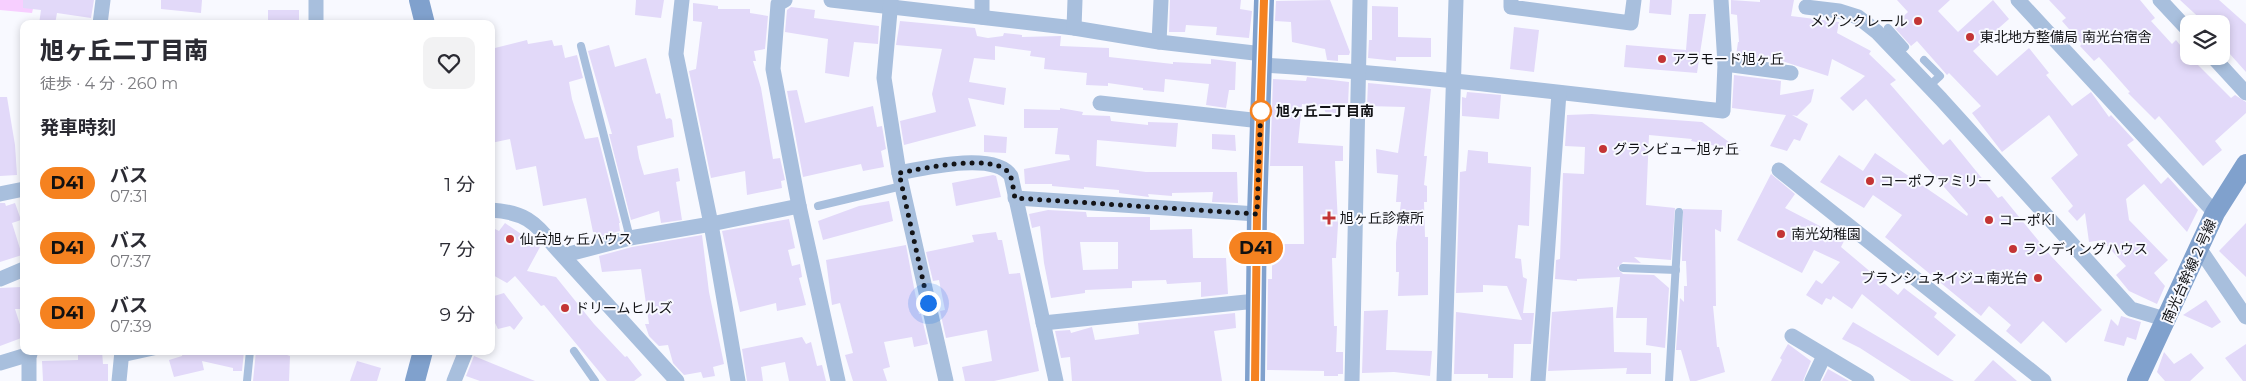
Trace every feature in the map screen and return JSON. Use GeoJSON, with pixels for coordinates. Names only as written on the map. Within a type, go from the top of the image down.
{"type":"FeatureCollection","features":[{"type":"Feature","properties":{"kind":"street"},"geometry":{"type":"LineString","coordinates":[[100,20],[103,0]]}},
{"type":"Feature","properties":{"kind":"street"},"geometry":{"type":"LineString","coordinates":[[316,0],[316,20]]}},
{"type":"Feature","properties":{"kind":"street"},"geometry":{"type":"LineString","coordinates":[[419,0],[424,20]]}},
{"type":"Feature","properties":{"kind":"street"},"geometry":{"type":"LineString","coordinates":[[682,0],[676,54],[711,224],[738,381]]}},
{"type":"Feature","properties":{"kind":"street"},"geometry":{"type":"LineString","coordinates":[[785,0],[778,4],[773,69],[800,206],[838,381]]}},
{"type":"Feature","properties":{"kind":"street"},"geometry":{"type":"LineString","coordinates":[[831,0],[891,4],[1074,28],[1262,59],[1454,79],[1559,93],[1724,111],[1725,64],[1721,0]]}},
{"type":"Feature","properties":{"kind":"street"},"geometry":{"type":"LineString","coordinates":[[982,0],[982,17]]}},
{"type":"Feature","properties":{"kind":"street"},"geometry":{"type":"LineString","coordinates":[[1074,28],[1075,0]]}},
{"type":"Feature","properties":{"kind":"street"},"geometry":{"type":"LineString","coordinates":[[1159,42],[1161,0]]}},
{"type":"Feature","properties":{"kind":"street"},"geometry":{"type":"LineString","coordinates":[[1255,381],[1257,214],[1264,0]]}},
{"type":"Feature","properties":{"kind":"street"},"geometry":{"type":"LineString","coordinates":[[1352,381],[1357,70],[1360,0]]}},
{"type":"Feature","properties":{"kind":"street"},"geometry":{"type":"LineString","coordinates":[[1444,381],[1456,0]]}},
{"type":"Feature","properties":{"kind":"street"},"geometry":{"type":"LineString","coordinates":[[1511,0],[1511,7],[1631,23],[1634,0]]}},
{"type":"Feature","properties":{"kind":"street"},"geometry":{"type":"LineString","coordinates":[[2018,0],[2215,214]]}},
{"type":"Feature","properties":{"kind":"street"},"geometry":{"type":"LineString","coordinates":[[2160,0],[2180,21]]}},
{"type":"Feature","properties":{"kind":"street"},"geometry":{"type":"LineString","coordinates":[[891,4],[884,78],[900,179],[946,381]]}},
{"type":"Feature","properties":{"kind":"street"},"geometry":{"type":"LineString","coordinates":[[1806,7],[1839,10],[1858,17],[1928,86],[2131,308],[2168,320]]}},
{"type":"Feature","properties":{"kind":"street"},"geometry":{"type":"LineString","coordinates":[[1725,64],[1791,73]]}},
{"type":"Feature","properties":{"kind":"street"},"geometry":{"type":"LineString","coordinates":[[2220,65],[2246,93]]}},
{"type":"Feature","properties":{"kind":"street"},"geometry":{"type":"LineString","coordinates":[[1538,381],[1559,93]]}},
{"type":"Feature","properties":{"kind":"street"},"geometry":{"type":"LineString","coordinates":[[1100,103],[1260,121]]}},
{"type":"Feature","properties":{"kind":"street"},"geometry":{"type":"LineString","coordinates":[[900,179],[937,166],[973,163],[994,165],[1007,170],[1011,176],[1056,381]]}},
{"type":"Feature","properties":{"kind":"street","name":"南光台幹線２号線"},"geometry":{"type":"LineString","coordinates":[[2144,378],[2198,248],[2215,214],[2246,164]]}},
{"type":"Feature","properties":{"kind":"street"},"geometry":{"type":"LineString","coordinates":[[1779,170],[2044,381]]}},
{"type":"Feature","properties":{"kind":"street"},"geometry":{"type":"LineString","coordinates":[[0,194],[20,190]]}},
{"type":"Feature","properties":{"kind":"street"},"geometry":{"type":"LineString","coordinates":[[1015,198],[1257,214]]}},
{"type":"Feature","properties":{"kind":"street"},"geometry":{"type":"LineString","coordinates":[[564,255],[630,238],[800,206]]}},
{"type":"Feature","properties":{"kind":"street"},"geometry":{"type":"LineString","coordinates":[[495,210],[512,212],[538,225],[554,246],[564,255],[669,378]]}},
{"type":"Feature","properties":{"kind":"street"},"geometry":{"type":"LineString","coordinates":[[2198,248],[2246,317]]}},
{"type":"Feature","properties":{"kind":"street"},"geometry":{"type":"LineString","coordinates":[[0,279],[20,272]]}},
{"type":"Feature","properties":{"kind":"street"},"geometry":{"type":"LineString","coordinates":[[1043,323],[1256,301]]}},
{"type":"Feature","properties":{"kind":"street"},"geometry":{"type":"LineString","coordinates":[[1792,336],[1867,381]]}},
{"type":"Feature","properties":{"kind":"street"},"geometry":{"type":"LineString","coordinates":[[0,363],[22,355]]}},
{"type":"Feature","properties":{"kind":"street"},"geometry":{"type":"LineString","coordinates":[[29,381],[30,355]]}},
{"type":"Feature","properties":{"kind":"street"},"geometry":{"type":"LineString","coordinates":[[119,381],[122,355]]}},
{"type":"Feature","properties":{"kind":"street"},"geometry":{"type":"LineString","coordinates":[[415,381],[422,355]]}},
{"type":"Feature","properties":{"kind":"street"},"geometry":{"type":"LineString","coordinates":[[454,381],[464,355]]}},
{"type":"Feature","properties":{"kind":"street"},"geometry":{"type":"LineString","coordinates":[[1812,381],[1824,356]]}},
{"type":"Feature","properties":{"kind":"lane"},"geometry":{"type":"LineString","coordinates":[[1888,28],[1905,47],[1897,54]]}},
{"type":"Feature","properties":{"kind":"lane"},"geometry":{"type":"LineString","coordinates":[[582,46],[630,238]]}},
{"type":"Feature","properties":{"kind":"lane"},"geometry":{"type":"LineString","coordinates":[[1924,60],[1940,76],[1928,86]]}},
{"type":"Feature","properties":{"kind":"lane"},"geometry":{"type":"LineString","coordinates":[[818,206],[900,179]]}},
{"type":"Feature","properties":{"kind":"lane"},"geometry":{"type":"LineString","coordinates":[[1669,381],[1679,212]]}},
{"type":"Feature","properties":{"kind":"lane"},"geometry":{"type":"LineString","coordinates":[[1623,268],[1676,270]]}},
{"type":"Feature","properties":{"kind":"lane"},"geometry":{"type":"LineString","coordinates":[[574,351],[595,381]]}},
{"type":"Feature","properties":{"kind":"lane"},"geometry":{"type":"LineString","coordinates":[[248,381],[250,355]]}},
{"type":"Feature","properties":{"kind":"shaded area"},"geometry":{"type":"Polygon","coordinates":[[[0,0],[35,0],[32,13],[0,10],[0,0]]]}},
{"type":"Feature","properties":{"kind":"building"},"geometry":{"type":"Polygon","coordinates":[[[23,0],[94,0],[91,18],[57,13],[56,20],[40,20],[41,10],[23,8],[23,0]]]}},
{"type":"Feature","properties":{"kind":"building"},"geometry":{"type":"Polygon","coordinates":[[[161,0],[202,0],[201,13],[161,9],[161,0]]]}},
{"type":"Feature","properties":{"kind":"building"},"geometry":{"type":"Polygon","coordinates":[[[636,0],[664,0],[661,18],[635,15],[636,0]]]}},
{"type":"Feature","properties":{"kind":"building"},"geometry":{"type":"Polygon","coordinates":[[[1170,0],[1241,0],[1240,9],[1252,11],[1249,38],[1216,35],[1217,27],[1186,25],[1185,32],[1169,32],[1170,0]]]}},
{"type":"Feature","properties":{"kind":"building"},"geometry":{"type":"Polygon","coordinates":[[[1330,0],[1350,52],[1349,55],[1338,55],[1338,61],[1327,60],[1325,49],[1292,42],[1291,22],[1275,21],[1276,1],[1330,0]]]}},
{"type":"Feature","properties":{"kind":"building"},"geometry":{"type":"Polygon","coordinates":[[[1650,0],[1672,0],[1671,15],[1649,13],[1650,0]]]}},
{"type":"Feature","properties":{"kind":"building"},"geometry":{"type":"Polygon","coordinates":[[[1731,0],[1760,2],[1760,0],[1794,0],[1791,16],[1839,22],[1837,33],[1871,51],[1869,54],[1896,80],[1890,84],[1943,145],[1950,139],[1998,198],[2002,196],[2051,256],[2102,310],[2066,343],[2043,321],[2021,344],[2006,331],[2011,325],[1989,306],[1981,316],[1885,237],[1902,215],[1873,195],[1864,208],[1820,182],[1839,155],[1863,171],[1875,153],[1967,216],[1968,214],[1866,99],[1853,111],[1840,98],[1865,76],[1832,59],[1828,76],[1782,61],[1736,56],[1739,42],[1737,15],[1731,14],[1731,0]]]}},
{"type":"Feature","properties":{"kind":"building"},"geometry":{"type":"Polygon","coordinates":[[[1897,0],[1950,0],[1938,11],[1958,32],[1993,0],[2009,19],[1973,51],[1997,76],[2029,48],[2049,73],[2046,75],[2072,106],[2091,92],[2109,117],[2111,115],[2134,140],[2127,145],[2161,184],[2168,177],[2198,210],[2187,232],[2144,184],[2126,199],[2129,220],[2168,260],[2154,273],[2165,286],[2157,304],[2129,291],[2116,275],[2126,266],[2102,240],[2089,242],[2085,213],[2077,221],[2068,211],[2073,206],[2051,178],[2078,155],[2049,115],[2002,152],[1972,113],[1981,106],[1949,73],[1947,75],[1917,41],[1911,46],[1893,26],[1908,12],[1897,0]]]}},
{"type":"Feature","properties":{"kind":"building"},"geometry":{"type":"Polygon","coordinates":[[[2049,0],[2140,0],[2155,18],[2151,21],[2172,44],[2176,40],[2180,45],[2180,65],[2198,65],[2231,98],[2235,95],[2246,102],[2246,113],[2215,141],[2222,150],[2203,166],[2159,116],[2155,120],[2128,93],[2130,92],[2099,57],[2094,61],[2080,46],[2082,44],[2062,21],[2066,18],[2049,0]]]}},
{"type":"Feature","properties":{"kind":"building"},"geometry":{"type":"Polygon","coordinates":[[[2180,0],[2219,0],[2246,24],[2246,72],[2230,54],[2230,15],[2196,15],[2180,0]]]}},
{"type":"Feature","properties":{"kind":"building"},"geometry":{"type":"Polygon","coordinates":[[[693,3],[718,6],[718,9],[750,9],[750,13],[768,16],[765,49],[754,51],[756,61],[753,61],[761,88],[773,159],[780,158],[785,180],[781,181],[782,188],[747,195],[745,171],[711,178],[689,71],[696,69],[702,22],[693,21],[693,3]]]}},
{"type":"Feature","properties":{"kind":"building"},"geometry":{"type":"Polygon","coordinates":[[[1372,6],[1398,7],[1398,37],[1431,38],[1431,57],[1396,57],[1396,61],[1368,58],[1369,40],[1372,40],[1372,6]]]}},
{"type":"Feature","properties":{"kind":"building"},"geometry":{"type":"Polygon","coordinates":[[[791,7],[815,10],[814,18],[879,26],[878,44],[854,42],[849,77],[825,73],[828,39],[785,32],[787,10],[791,7]]]}},
{"type":"Feature","properties":{"kind":"building"},"geometry":{"type":"Polygon","coordinates":[[[268,10],[299,10],[299,20],[268,20],[268,10]]]}},
{"type":"Feature","properties":{"kind":"building","name":"アラモード旭ヶ丘"},"geometry":{"type":"Polygon","coordinates":[[[1689,14],[1706,14],[1697,73],[1624,67],[1626,45],[1686,50],[1689,14]]]}},
{"type":"Feature","properties":{"kind":"building"},"geometry":{"type":"Polygon","coordinates":[[[900,21],[975,28],[977,36],[988,38],[1003,36],[1004,33],[1022,35],[1022,37],[1061,36],[1060,46],[1109,48],[1109,57],[1173,64],[1173,62],[1211,64],[1211,59],[1236,62],[1235,90],[1229,90],[1226,108],[1206,105],[1209,84],[1165,79],[1164,92],[1108,83],[1108,86],[1086,85],[1087,73],[1044,69],[1045,58],[1030,56],[1031,51],[995,46],[995,60],[974,58],[969,82],[1006,88],[1004,105],[968,98],[976,126],[904,145],[900,121],[936,112],[932,94],[942,49],[896,45],[900,21]]]}},
{"type":"Feature","properties":{"kind":"building"},"geometry":{"type":"Polygon","coordinates":[[[1514,27],[1539,30],[1534,72],[1510,69],[1514,27]]]}},
{"type":"Feature","properties":{"kind":"building"},"geometry":{"type":"Polygon","coordinates":[[[527,40],[528,44],[552,40],[554,46],[562,45],[565,58],[577,55],[583,78],[569,82],[572,99],[585,139],[598,137],[620,223],[620,231],[597,237],[596,232],[593,232],[586,198],[543,206],[536,166],[516,170],[510,139],[495,142],[495,48],[527,40]]]}},
{"type":"Feature","properties":{"kind":"building"},"geometry":{"type":"Polygon","coordinates":[[[609,45],[615,67],[646,58],[656,94],[660,93],[666,119],[670,118],[672,120],[674,137],[637,146],[644,175],[678,168],[680,181],[676,182],[682,220],[661,223],[659,211],[631,220],[609,134],[612,134],[588,51],[609,45]]]}},
{"type":"Feature","properties":{"kind":"building"},"geometry":{"type":"Polygon","coordinates":[[[1734,75],[1781,81],[1780,95],[1814,89],[1811,102],[1797,116],[1792,115],[1808,124],[1800,141],[1794,139],[1787,151],[1770,146],[1786,115],[1732,108],[1734,75]]]}},
{"type":"Feature","properties":{"kind":"building"},"geometry":{"type":"Polygon","coordinates":[[[1307,77],[1349,82],[1348,105],[1343,105],[1336,113],[1326,113],[1323,107],[1302,104],[1298,143],[1343,146],[1343,161],[1335,161],[1338,224],[1336,258],[1332,258],[1334,326],[1337,326],[1336,352],[1343,352],[1343,374],[1338,374],[1338,376],[1324,376],[1324,371],[1267,370],[1268,279],[1272,279],[1272,244],[1304,244],[1303,166],[1270,166],[1273,79],[1306,81],[1307,77]]]}},
{"type":"Feature","properties":{"kind":"building"},"geometry":{"type":"Polygon","coordinates":[[[1368,83],[1431,89],[1424,156],[1427,156],[1424,185],[1427,186],[1427,202],[1424,202],[1425,237],[1428,237],[1428,295],[1398,296],[1399,272],[1396,272],[1396,243],[1401,202],[1396,202],[1398,175],[1377,173],[1376,149],[1398,153],[1405,107],[1367,106],[1368,83]]]}},
{"type":"Feature","properties":{"kind":"building"},"geometry":{"type":"Polygon","coordinates":[[[797,90],[805,123],[873,106],[877,127],[882,126],[886,149],[881,151],[884,167],[863,171],[861,164],[803,177],[787,91],[797,90]]]}},
{"type":"Feature","properties":{"kind":"building"},"geometry":{"type":"Polygon","coordinates":[[[1467,92],[1501,95],[1499,119],[1462,116],[1462,97],[1466,98],[1467,92]]]}},
{"type":"Feature","properties":{"kind":"building"},"geometry":{"type":"Polygon","coordinates":[[[0,97],[7,97],[15,145],[17,175],[0,176],[0,97]]]}},
{"type":"Feature","properties":{"kind":"building"},"geometry":{"type":"Polygon","coordinates":[[[1060,108],[1083,112],[1082,115],[1110,116],[1111,121],[1148,125],[1148,122],[1178,123],[1176,147],[1097,140],[1096,166],[1146,172],[1237,172],[1238,203],[1212,202],[1213,192],[1172,193],[1172,196],[1148,194],[1149,197],[1119,193],[1119,190],[1084,187],[1084,189],[1052,186],[1052,184],[1025,184],[1024,169],[1070,160],[1069,155],[1055,154],[1058,128],[1024,128],[1024,109],[1060,110],[1060,108]]]}},
{"type":"Feature","properties":{"kind":"building"},"geometry":{"type":"Polygon","coordinates":[[[1592,114],[1702,122],[1741,151],[1691,141],[1692,139],[1649,135],[1646,205],[1675,208],[1671,260],[1634,257],[1641,263],[1623,262],[1617,268],[1623,274],[1654,275],[1669,288],[1665,348],[1646,345],[1647,318],[1616,318],[1620,277],[1577,279],[1577,281],[1555,279],[1556,260],[1560,259],[1563,173],[1584,174],[1585,147],[1565,146],[1567,115],[1592,114]]]}},
{"type":"Feature","properties":{"kind":"building"},"geometry":{"type":"Polygon","coordinates":[[[1212,134],[1235,135],[1236,151],[1212,149],[1212,134]]]}},
{"type":"Feature","properties":{"kind":"building"},"geometry":{"type":"Polygon","coordinates":[[[984,135],[1007,137],[1006,153],[984,152],[984,135]]]}},
{"type":"Feature","properties":{"kind":"building"},"geometry":{"type":"Polygon","coordinates":[[[1468,150],[1488,152],[1488,163],[1531,167],[1529,226],[1518,225],[1515,258],[1521,259],[1523,277],[1527,279],[1523,313],[1534,313],[1531,344],[1514,344],[1513,378],[1488,378],[1488,374],[1454,374],[1456,312],[1522,320],[1507,286],[1483,285],[1483,292],[1456,293],[1460,172],[1466,171],[1468,150]]]}},
{"type":"Feature","properties":{"kind":"building"},"geometry":{"type":"Polygon","coordinates":[[[1771,174],[1795,194],[1785,208],[1845,239],[1841,247],[1898,295],[1904,288],[1937,313],[1934,317],[1956,335],[1938,356],[1862,294],[1852,309],[1833,296],[1831,300],[1826,298],[1822,305],[1806,295],[1816,280],[1822,284],[1840,262],[1814,250],[1802,273],[1737,240],[1771,174]]]}},
{"type":"Feature","properties":{"kind":"building"},"geometry":{"type":"Polygon","coordinates":[[[996,176],[1001,197],[956,206],[952,183],[996,176]]]}},
{"type":"Feature","properties":{"kind":"building"},"geometry":{"type":"Polygon","coordinates":[[[889,201],[893,221],[823,240],[818,221],[859,206],[889,201]]]}},
{"type":"Feature","properties":{"kind":"building"},"geometry":{"type":"Polygon","coordinates":[[[0,203],[5,203],[6,206],[15,203],[20,220],[12,223],[20,249],[20,256],[0,262],[0,203]]]}},
{"type":"Feature","properties":{"kind":"building"},"geometry":{"type":"Polygon","coordinates":[[[1683,209],[1722,210],[1721,232],[1715,229],[1716,306],[1713,306],[1717,347],[1719,347],[1725,372],[1696,381],[1690,381],[1681,350],[1676,350],[1680,298],[1684,302],[1684,286],[1687,286],[1686,261],[1682,261],[1683,209]]]}},
{"type":"Feature","properties":{"kind":"building"},"geometry":{"type":"Polygon","coordinates":[[[1048,210],[1086,212],[1087,217],[1150,217],[1150,230],[1192,229],[1193,258],[1226,258],[1228,294],[1201,297],[1201,282],[1167,284],[1166,280],[1132,281],[1132,288],[1085,290],[1085,293],[1051,298],[1044,263],[1040,226],[1032,228],[1029,214],[1048,210]],[[1080,242],[1083,270],[1118,269],[1118,242],[1080,242]]]}},
{"type":"Feature","properties":{"kind":"building"},"geometry":{"type":"Polygon","coordinates":[[[789,219],[795,248],[788,250],[792,266],[800,264],[802,277],[799,278],[806,305],[777,311],[776,303],[740,312],[722,231],[789,219]]]}},
{"type":"Feature","properties":{"kind":"building"},"geometry":{"type":"Polygon","coordinates":[[[505,223],[540,247],[527,271],[556,277],[594,324],[625,357],[627,356],[642,375],[634,381],[607,381],[544,305],[541,306],[515,276],[507,283],[495,276],[495,229],[499,231],[505,223]]]}},
{"type":"Feature","properties":{"kind":"building"},"geometry":{"type":"Polygon","coordinates":[[[2246,223],[2246,277],[2219,251],[2246,223]]]}},
{"type":"Feature","properties":{"kind":"building"},"geometry":{"type":"Polygon","coordinates":[[[996,232],[998,240],[1002,240],[1009,274],[1020,273],[1039,371],[994,381],[965,381],[962,367],[992,361],[987,330],[946,338],[940,311],[945,310],[939,280],[933,281],[926,252],[974,242],[972,235],[996,232]]]}},
{"type":"Feature","properties":{"kind":"building"},"geometry":{"type":"Polygon","coordinates":[[[702,235],[709,292],[724,364],[713,367],[715,376],[703,378],[701,372],[684,375],[673,363],[668,345],[659,346],[649,336],[645,324],[649,324],[641,269],[602,272],[599,256],[632,247],[702,235]]]}},
{"type":"Feature","properties":{"kind":"building"},"geometry":{"type":"Polygon","coordinates":[[[906,245],[919,314],[921,314],[928,344],[914,347],[912,337],[884,342],[890,367],[883,369],[887,381],[853,381],[845,355],[853,353],[840,303],[832,305],[826,260],[906,245]]]}},
{"type":"Feature","properties":{"kind":"building"},"geometry":{"type":"Polygon","coordinates":[[[20,287],[20,309],[15,309],[20,325],[20,338],[0,346],[0,288],[20,287]]]}},
{"type":"Feature","properties":{"kind":"building"},"geometry":{"type":"Polygon","coordinates":[[[504,293],[523,318],[514,330],[510,326],[498,329],[495,323],[495,296],[504,293]]]}},
{"type":"Feature","properties":{"kind":"building"},"geometry":{"type":"Polygon","coordinates":[[[2206,300],[2221,322],[2212,328],[2183,315],[2206,300]]]}},
{"type":"Feature","properties":{"kind":"building"},"geometry":{"type":"Polygon","coordinates":[[[1613,307],[1614,352],[1651,353],[1651,374],[1626,374],[1627,368],[1548,371],[1552,312],[1613,307]]]}},
{"type":"Feature","properties":{"kind":"building"},"geometry":{"type":"Polygon","coordinates":[[[1388,310],[1386,350],[1432,351],[1430,376],[1394,372],[1362,373],[1364,311],[1388,310]]]}},
{"type":"Feature","properties":{"kind":"building"},"geometry":{"type":"Polygon","coordinates":[[[1235,313],[1236,328],[1214,331],[1222,381],[1072,381],[1070,357],[1061,358],[1055,331],[1070,330],[1071,333],[1092,327],[1095,340],[1139,334],[1138,323],[1235,313]]]}},
{"type":"Feature","properties":{"kind":"building"},"geometry":{"type":"Polygon","coordinates":[[[2121,316],[2141,322],[2136,340],[2127,337],[2124,346],[2104,341],[2111,319],[2118,326],[2121,316]]]}},
{"type":"Feature","properties":{"kind":"building"},"geometry":{"type":"Polygon","coordinates":[[[1853,322],[1954,381],[1911,381],[1860,348],[1842,339],[1853,322]]]}},
{"type":"Feature","properties":{"kind":"building"},"geometry":{"type":"Polygon","coordinates":[[[802,337],[806,344],[811,342],[817,366],[822,365],[826,381],[789,381],[785,362],[761,367],[763,381],[747,381],[742,349],[802,337]]]}},
{"type":"Feature","properties":{"kind":"building"},"geometry":{"type":"Polygon","coordinates":[[[1788,344],[1811,361],[1803,381],[1771,381],[1782,360],[1780,358],[1788,344]]]}},
{"type":"Feature","properties":{"kind":"building"},"geometry":{"type":"Polygon","coordinates":[[[2246,344],[2246,381],[2243,381],[2225,358],[2246,344]]]}},
{"type":"Feature","properties":{"kind":"building"},"geometry":{"type":"Polygon","coordinates":[[[2164,352],[2174,364],[2191,353],[2204,368],[2190,381],[2165,381],[2157,372],[2164,352]]]}},
{"type":"Feature","properties":{"kind":"building"},"geometry":{"type":"Polygon","coordinates":[[[78,355],[102,355],[103,364],[108,364],[108,381],[43,381],[42,361],[78,360],[78,355]]]}},
{"type":"Feature","properties":{"kind":"building"},"geometry":{"type":"Polygon","coordinates":[[[244,355],[242,371],[233,371],[233,368],[202,361],[204,370],[174,377],[169,360],[182,356],[244,355]]]}},
{"type":"Feature","properties":{"kind":"building"},"geometry":{"type":"Polygon","coordinates":[[[256,355],[290,356],[289,381],[253,381],[256,355]]]}},
{"type":"Feature","properties":{"kind":"building"},"geometry":{"type":"Polygon","coordinates":[[[474,356],[535,381],[480,381],[466,376],[474,356]]]}},
{"type":"Feature","properties":{"kind":"building"},"geometry":{"type":"Polygon","coordinates":[[[1993,360],[2017,381],[1974,381],[1993,360]]]}},
{"type":"Feature","properties":{"kind":"building"},"geometry":{"type":"Polygon","coordinates":[[[357,361],[381,368],[377,381],[350,381],[357,361]]]}},
{"type":"Feature","properties":{"kind":"building"},"geometry":{"type":"Polygon","coordinates":[[[1828,369],[1849,381],[1822,381],[1828,369]]]}},
{"type":"Feature","properties":{"kind":"bus line","name":"D41"},"geometry":{"type":"LineString","coordinates":[[1255,381],[1257,214],[1264,0]]}},
{"type":"Feature","properties":{"kind":"place","name":"メゾンクレール"},"geometry":{"type":"Point","coordinates":[1918,21]}},
{"type":"Feature","properties":{"kind":"place","name":"東北地方整備局 南光台宿舎"},"geometry":{"type":"Point","coordinates":[1970,37]}},
{"type":"Feature","properties":{"kind":"place","name":"アラモード旭ヶ丘"},"geometry":{"type":"Point","coordinates":[1662,59]}},
{"type":"Feature","properties":{"kind":"place","name":"旭ヶ丘二丁目南"},"geometry":{"type":"Point","coordinates":[1261,111]}},
{"type":"Feature","properties":{"kind":"place","name":"グランビュー旭ヶ丘"},"geometry":{"type":"Point","coordinates":[1603,149]}},
{"type":"Feature","properties":{"kind":"place","name":"コーポファミリー"},"geometry":{"type":"Point","coordinates":[1870,181]}},
{"type":"Feature","properties":{"kind":"place","name":"旭ヶ丘診療所"},"geometry":{"type":"Point","coordinates":[1329,218]}},
{"type":"Feature","properties":{"kind":"place","name":"コーポKI"},"geometry":{"type":"Point","coordinates":[1989,220]}},
{"type":"Feature","properties":{"kind":"place","name":"南光幼稚園"},"geometry":{"type":"Point","coordinates":[1781,234]}},
{"type":"Feature","properties":{"kind":"place","name":"仙台旭ヶ丘ハウス"},"geometry":{"type":"Point","coordinates":[510,239]}},
{"type":"Feature","properties":{"kind":"place","name":"ランディングハウス"},"geometry":{"type":"Point","coordinates":[2013,249]}},
{"type":"Feature","properties":{"kind":"place","name":"ブランシュネイジュ南光台"},"geometry":{"type":"Point","coordinates":[2038,278]}},
{"type":"Feature","properties":{"kind":"place","name":"ドリームヒルズ"},"geometry":{"type":"Point","coordinates":[565,308]}},
{"type":"Feature","properties":{"kind":"route"},"geometry":{"type":"LineString","coordinates":[[928,303],[899,173],[937,166],[973,163],[994,165],[1001,166],[1011,176],[1015,198],[1257,214],[1261,102],[1261,111]]}}]}
